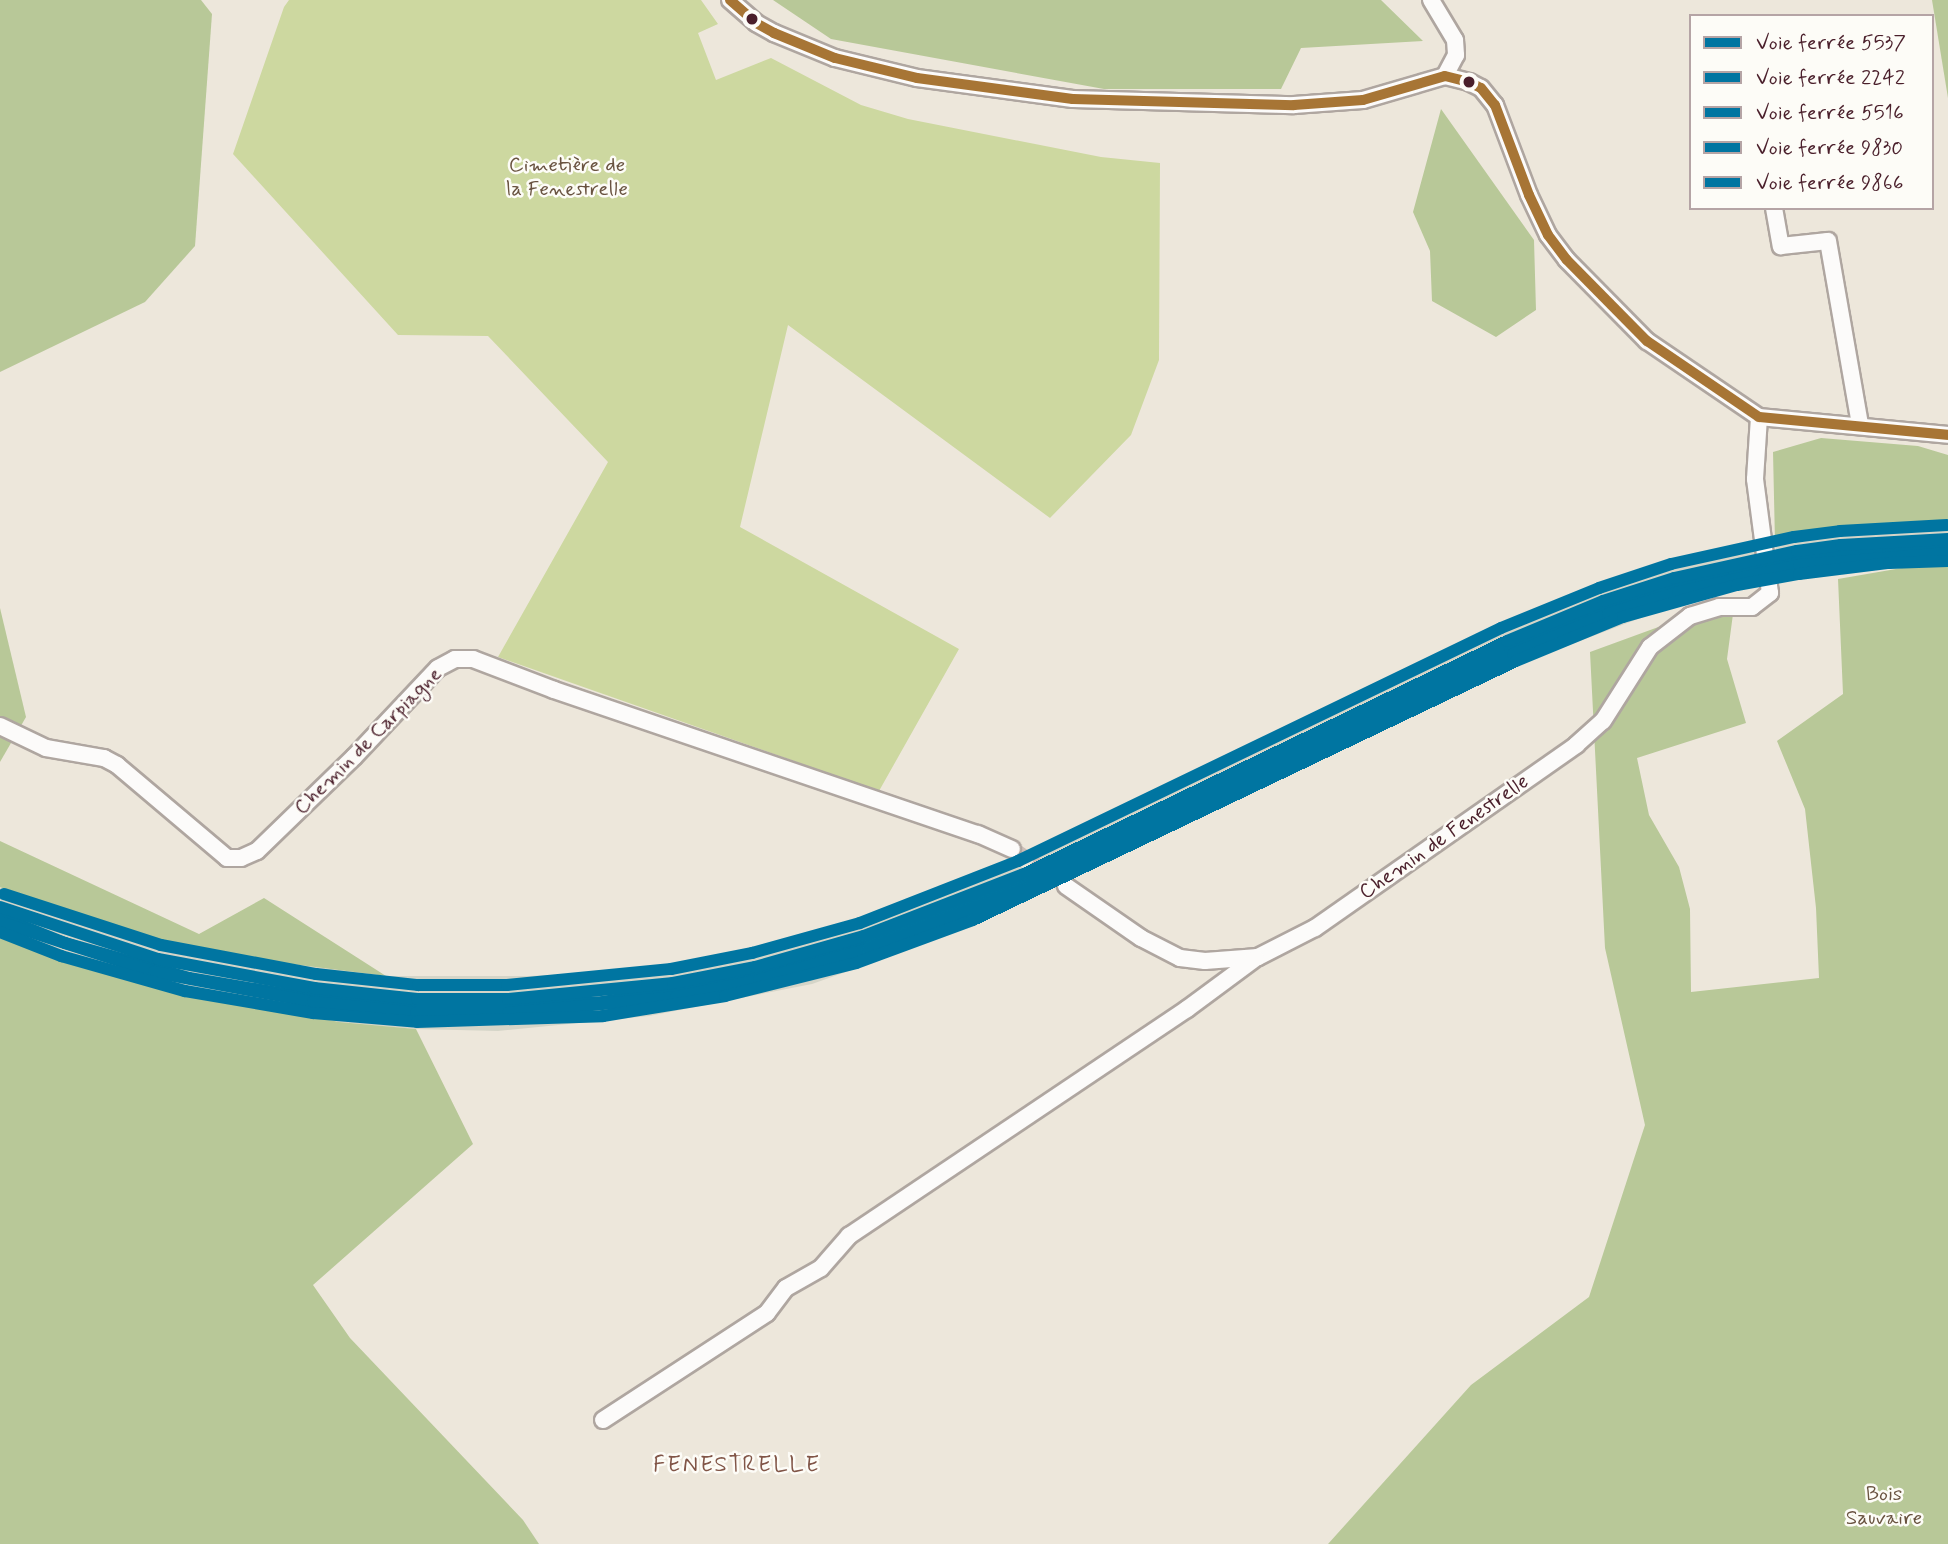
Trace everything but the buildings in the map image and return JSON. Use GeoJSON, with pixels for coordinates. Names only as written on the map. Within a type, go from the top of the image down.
{"type":"FeatureCollection","features":[{"type":"Feature","properties":{"kind":"street"},"geometry":{"type":"LineString","coordinates":[[730,0],[756,23],[774,33],[835,58],[917,78],[1073,99],[1294,105],[1363,100],[1446,76],[1481,88],[1495,105],[1529,195],[1548,235],[1567,260],[1647,341],[1759,416],[1948,435]]}},
{"type":"Feature","properties":{"kind":"street"},"geometry":{"type":"LineString","coordinates":[[1431,0],[1455,40],[1456,55],[1446,76]]}},
{"type":"Feature","properties":{"kind":"street"},"geometry":{"type":"LineString","coordinates":[[1774,210],[1781,246],[1828,241],[1860,425]]}},
{"type":"Feature","properties":{"kind":"street","name":"Chemin de Fenestrelle"},"geometry":{"type":"LineString","coordinates":[[1066,886],[1141,938],[1180,958],[1205,961],[1258,957],[1315,928],[1576,745],[1603,721],[1650,647],[1690,616],[1719,607],[1752,607],[1770,593],[1755,479],[1759,416]]}},
{"type":"Feature","properties":{"kind":"street","name":"Chemin de Carpiagne"},"geometry":{"type":"LineString","coordinates":[[0,726],[46,748],[104,758],[117,765],[227,858],[241,858],[257,851],[267,842],[354,757],[438,668],[454,659],[473,659],[554,690],[978,834],[1012,849]]}},
{"type":"Feature","properties":{"kind":"street"},"geometry":{"type":"LineString","coordinates":[[603,1420],[767,1313],[786,1288],[821,1268],[849,1236],[1186,1009],[1258,957]]}},
{"type":"Feature","properties":{"kind":"shaded area"},"geometry":{"type":"Polygon","coordinates":[[[1948,525],[1948,559],[1873,563],[1779,578],[1775,542],[1850,530],[1948,525]]]}},
{"type":"Feature","properties":{"kind":"shaded area"},"geometry":{"type":"Polygon","coordinates":[[[1754,546],[1759,585],[1704,597],[1643,617],[1506,669],[1069,878],[1029,851],[1496,625],[1688,558],[1754,546]]]}},
{"type":"Feature","properties":{"kind":"shaded area"},"geometry":{"type":"Polygon","coordinates":[[[1010,859],[1050,887],[888,957],[812,984],[649,1016],[498,1031],[416,1029],[339,1022],[145,981],[66,959],[0,931],[0,887],[33,902],[140,937],[260,960],[386,976],[529,976],[624,972],[730,956],[834,929],[927,895],[1010,859]]]}},
{"type":"Feature","properties":{"kind":"green space"},"geometry":{"type":"Polygon","coordinates":[[[0,0],[201,0],[212,14],[195,246],[145,302],[0,372],[0,0]]]}},
{"type":"Feature","properties":{"kind":"green space","name":"Cimetière de la Fenestrelle"},"geometry":{"type":"Polygon","coordinates":[[[289,0],[701,0],[718,24],[698,33],[716,80],[771,58],[861,105],[908,119],[1101,157],[1160,163],[1159,360],[1131,435],[1050,518],[788,325],[740,527],[959,649],[879,791],[498,657],[608,462],[488,336],[398,335],[233,154],[284,7],[289,0]]]}},
{"type":"Feature","properties":{"kind":"green space"},"geometry":{"type":"Polygon","coordinates":[[[773,0],[1381,0],[1423,41],[1301,48],[1281,89],[1104,89],[831,39],[773,0]]]}},
{"type":"Feature","properties":{"kind":"green space"},"geometry":{"type":"Polygon","coordinates":[[[1932,0],[1948,0],[1948,98],[1932,0]]]}},
{"type":"Feature","properties":{"kind":"green space"},"geometry":{"type":"Polygon","coordinates":[[[1441,109],[1534,240],[1536,310],[1496,337],[1432,301],[1430,251],[1413,212],[1441,109]]]}},
{"type":"Feature","properties":{"kind":"green space"},"geometry":{"type":"Polygon","coordinates":[[[1821,438],[1918,446],[1948,455],[1948,525],[1850,530],[1775,542],[1773,452],[1821,438]]]}},
{"type":"Feature","properties":{"kind":"green space","name":"Bois Sauvaire"},"geometry":{"type":"Polygon","coordinates":[[[1948,560],[1948,1544],[1328,1544],[1471,1385],[1589,1297],[1645,1125],[1605,948],[1590,652],[1735,599],[1727,659],[1746,723],[1637,758],[1649,815],[1679,867],[1690,909],[1691,992],[1819,978],[1816,908],[1805,809],[1777,741],[1843,694],[1838,579],[1948,560]]]}},
{"type":"Feature","properties":{"kind":"green space"},"geometry":{"type":"Polygon","coordinates":[[[0,608],[26,717],[0,762],[0,608]]]}},
{"type":"Feature","properties":{"kind":"green space"},"geometry":{"type":"Polygon","coordinates":[[[0,841],[199,934],[264,898],[386,976],[260,960],[140,937],[33,902],[0,887],[0,841]]]}},
{"type":"Feature","properties":{"kind":"green space"},"geometry":{"type":"Polygon","coordinates":[[[0,931],[66,959],[145,981],[339,1022],[416,1029],[473,1144],[313,1285],[350,1338],[523,1520],[539,1544],[0,1544],[0,931]]]}},
{"type":"Feature","properties":{"kind":"tunnel"},"geometry":{"type":"LineString","coordinates":[[1012,849],[1066,886]]}},
{"type":"Feature","properties":{"kind":"rail line","name":"9866"},"geometry":{"type":"LineString","coordinates":[[4,894],[161,945],[316,974],[418,985],[507,985],[671,969],[752,953],[860,923],[1018,861],[1501,628],[1599,588],[1671,564],[1794,537],[1840,531],[1947,525]]}},
{"type":"Feature","properties":{"kind":"rail line","name":"2242"},"geometry":{"type":"LineString","coordinates":[[0,907],[158,959],[314,988],[417,999],[508,999],[673,983],[755,967],[864,936],[1024,874],[1507,641],[1603,601],[1674,578],[1797,551],[1841,545],[1948,539]]}},
{"type":"Feature","properties":{"kind":"rail line","name":"5537"},"geometry":{"type":"LineString","coordinates":[[0,917],[65,943],[189,978],[314,999],[417,1008],[603,1002],[723,982],[853,949],[967,907],[1510,648],[1618,604],[1734,571],[1797,560],[1888,549],[1948,547]]}},
{"type":"Feature","properties":{"kind":"rail line","name":"5516"},"geometry":{"type":"LineString","coordinates":[[0,922],[154,972],[313,1002],[416,1013],[508,1013],[676,997],[759,980],[868,949],[1029,887],[1513,654],[1608,614],[1678,592],[1799,565],[1948,553]]}},
{"type":"Feature","properties":{"kind":"rail line","name":"9830"},"geometry":{"type":"LineString","coordinates":[[0,932],[61,956],[185,991],[313,1013],[417,1022],[603,1016],[725,996],[856,963],[973,920],[1516,661],[1623,617],[1737,585],[1799,574],[1889,563],[1948,561]]}},
{"type":"Feature","properties":{"kind":"transit line"},"geometry":{"type":"LineString","coordinates":[[730,0],[756,23],[774,33],[835,58],[917,78],[1073,99],[1294,105],[1363,100],[1445,76],[1469,82],[1481,88],[1495,105],[1529,195],[1548,235],[1567,260],[1647,341],[1759,417],[1948,435]]}},
{"type":"Feature","properties":{"kind":"district","name":"FENESTRELLE"},"geometry":{"type":"Point","coordinates":[737,1465]}}]}
